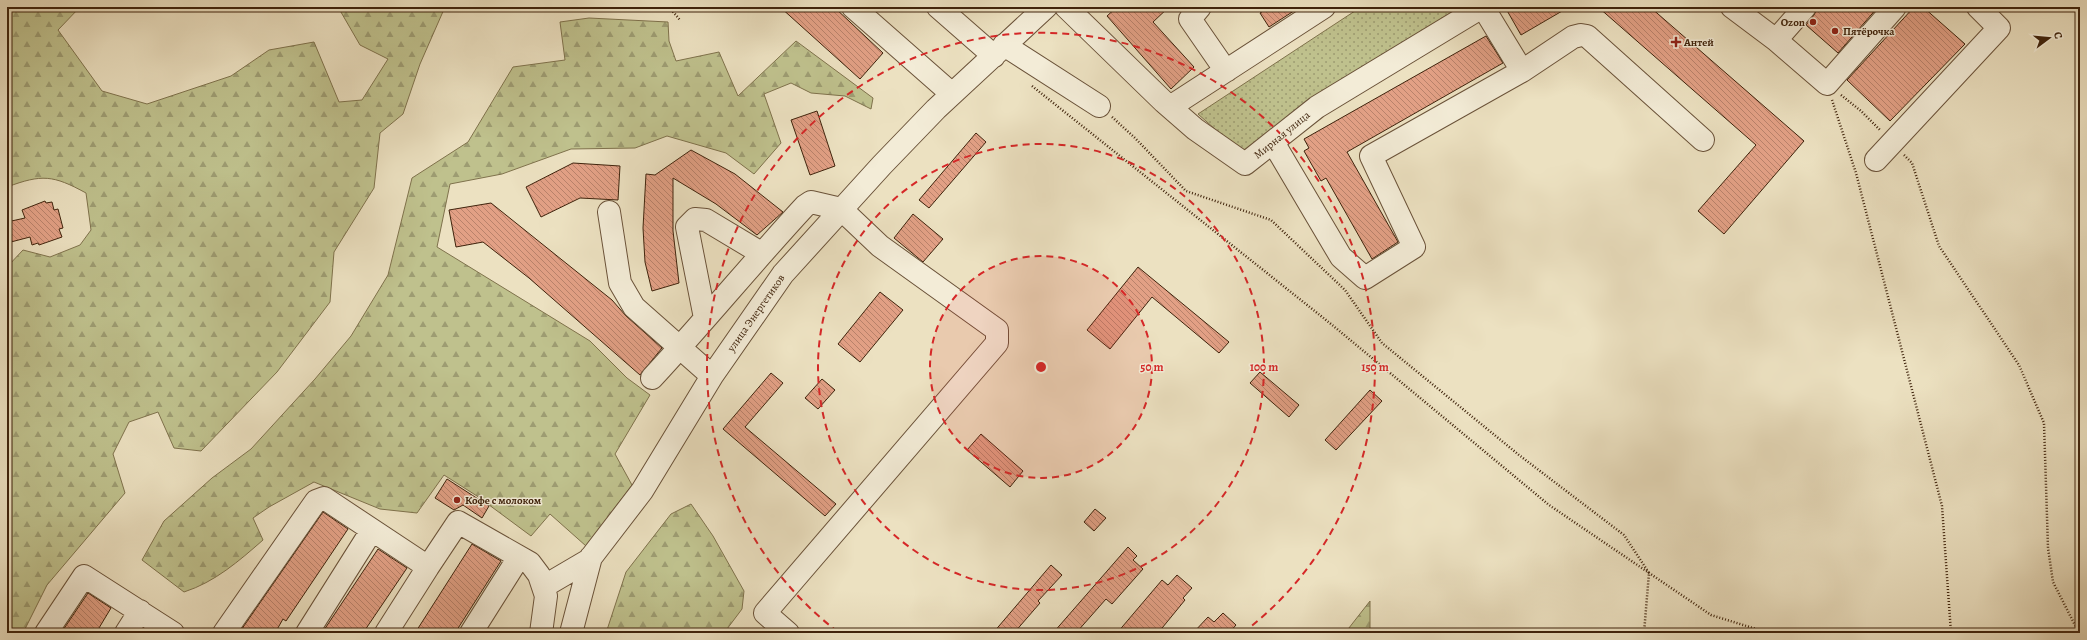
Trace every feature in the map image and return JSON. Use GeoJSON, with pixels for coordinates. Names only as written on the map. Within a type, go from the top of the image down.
{"type":"FeatureCollection","features":[{"type":"Feature","properties":{"kind":"street"},"geometry":{"type":"LineString","coordinates":[[853,7],[952,94]]}},
{"type":"Feature","properties":{"kind":"street"},"geometry":{"type":"LineString","coordinates":[[938,7],[999,50],[1099,106]]}},
{"type":"Feature","properties":{"kind":"street"},"geometry":{"type":"LineString","coordinates":[[999,50],[1046,7]]}},
{"type":"Feature","properties":{"kind":"street","name":"Мирная улица"},"geometry":{"type":"LineString","coordinates":[[1066,7],[1170,108],[1195,129],[1245,164],[1317,107],[1482,7]]}},
{"type":"Feature","properties":{"kind":"street"},"geometry":{"type":"LineString","coordinates":[[1200,7],[1190,19],[1226,71]]}},
{"type":"Feature","properties":{"kind":"street"},"geometry":{"type":"LineString","coordinates":[[1482,7],[1522,71]]}},
{"type":"Feature","properties":{"kind":"street"},"geometry":{"type":"LineString","coordinates":[[1732,7],[1776,40],[1827,84],[1895,7]]}},
{"type":"Feature","properties":{"kind":"street"},"geometry":{"type":"LineString","coordinates":[[1776,40],[1806,7]]}},
{"type":"Feature","properties":{"kind":"street"},"geometry":{"type":"LineString","coordinates":[[1876,160],[1999,28],[1978,7]]}},
{"type":"Feature","properties":{"kind":"street"},"geometry":{"type":"LineString","coordinates":[[1170,108],[1315,9]]}},
{"type":"Feature","properties":{"kind":"street"},"geometry":{"type":"LineString","coordinates":[[1273,142],[1341,257],[1365,278],[1414,247],[1370,156],[1522,71],[1573,37],[1581,35],[1587,36],[1703,140]]}},
{"type":"Feature","properties":{"kind":"street","name":"улица Энергетиков"},"geometry":{"type":"LineString","coordinates":[[543,588],[589,560],[642,492],[712,376],[783,274],[840,209],[952,94],[999,50]]}},
{"type":"Feature","properties":{"kind":"street"},"geometry":{"type":"LineString","coordinates":[[652,378],[680,348],[761,253],[808,203],[840,209],[880,246],[997,330],[997,343],[765,613],[788,633]]}},
{"type":"Feature","properties":{"kind":"street"},"geometry":{"type":"LineString","coordinates":[[609,212],[620,283],[634,307],[712,376]]}},
{"type":"Feature","properties":{"kind":"street"},"geometry":{"type":"LineString","coordinates":[[706,318],[687,227],[690,222],[701,218],[706,220],[761,253]]}},
{"type":"Feature","properties":{"kind":"street"},"geometry":{"type":"LineString","coordinates":[[224,633],[316,501],[324,498],[428,567]]}},
{"type":"Feature","properties":{"kind":"street"},"geometry":{"type":"LineString","coordinates":[[386,633],[458,522],[530,564],[540,575],[546,596],[541,633]]}},
{"type":"Feature","properties":{"kind":"street"},"geometry":{"type":"LineString","coordinates":[[307,633],[372,530]]}},
{"type":"Feature","properties":{"kind":"street"},"geometry":{"type":"LineString","coordinates":[[471,633],[519,557]]}},
{"type":"Feature","properties":{"kind":"street"},"geometry":{"type":"LineString","coordinates":[[571,633],[591,557]]}},
{"type":"Feature","properties":{"kind":"street"},"geometry":{"type":"LineString","coordinates":[[46,633],[84,576],[173,633]]}},
{"type":"Feature","properties":{"kind":"street"},"geometry":{"type":"LineString","coordinates":[[126,633],[140,611]]}},
{"type":"Feature","properties":{"kind":"path"},"geometry":{"type":"LineString","coordinates":[[668,7],[680,20]]}},
{"type":"Feature","properties":{"kind":"path"},"geometry":{"type":"LineString","coordinates":[[1827,84],[1861,111],[1912,163],[1939,246],[2020,364],[2044,423],[2048,548],[2053,582],[2079,633]]}},
{"type":"Feature","properties":{"kind":"path"},"geometry":{"type":"LineString","coordinates":[[1827,84],[1856,173],[1942,506],[1951,633]]}},
{"type":"Feature","properties":{"kind":"path"},"geometry":{"type":"LineString","coordinates":[[1031,86],[1331,324],[1549,505],[1711,614],[1769,633]]}},
{"type":"Feature","properties":{"kind":"path"},"geometry":{"type":"LineString","coordinates":[[1099,106],[1135,138],[1186,191],[1270,220],[1345,290],[1382,343],[1519,455],[1624,536],[1649,573],[1644,633]]}},
{"type":"Feature","properties":{"kind":"green space"},"geometry":{"type":"Polygon","coordinates":[[[7,7],[80,7],[58,30],[102,91],[147,104],[231,76],[269,50],[314,42],[339,102],[362,100],[388,59],[360,45],[338,7],[445,7],[420,64],[403,114],[380,133],[374,188],[334,252],[330,302],[277,372],[201,451],[174,448],[158,412],[129,422],[113,454],[125,493],[47,585],[23,633],[7,633],[7,267],[23,250],[50,257],[80,245],[91,230],[86,193],[75,187],[56,180],[39,178],[7,187],[7,7]]]}},
{"type":"Feature","properties":{"kind":"green space"},"geometry":{"type":"Polygon","coordinates":[[[1361,7],[1463,7],[1242,153],[1198,114],[1361,7]]]}},
{"type":"Feature","properties":{"kind":"green space"},"geometry":{"type":"Polygon","coordinates":[[[589,18],[668,22],[669,41],[676,61],[719,52],[738,96],[796,41],[873,98],[871,109],[845,96],[811,93],[791,83],[764,94],[781,143],[754,174],[726,153],[667,136],[635,148],[571,149],[502,174],[450,184],[437,247],[590,341],[627,378],[650,395],[615,454],[632,485],[586,546],[550,514],[531,536],[477,496],[444,475],[417,513],[380,509],[314,482],[269,507],[253,518],[263,540],[236,563],[216,577],[184,592],[142,560],[164,521],[212,478],[251,449],[315,379],[351,336],[388,275],[412,178],[468,142],[513,67],[565,60],[560,22],[589,18]]]}},
{"type":"Feature","properties":{"kind":"green space"},"geometry":{"type":"Polygon","coordinates":[[[691,504],[713,536],[744,591],[742,609],[724,633],[606,633],[626,572],[671,514],[691,504]]]}},
{"type":"Feature","properties":{"kind":"green space"},"geometry":{"type":"Polygon","coordinates":[[[1370,601],[1370,633],[1345,633],[1370,601]]]}},
{"type":"Feature","properties":{"kind":"building"},"geometry":{"type":"Polygon","coordinates":[[[780,7],[834,7],[883,53],[860,79],[780,7]]]}},
{"type":"Feature","properties":{"kind":"building"},"geometry":{"type":"Polygon","coordinates":[[[1117,7],[1169,7],[1153,22],[1194,67],[1171,89],[1107,16],[1117,7]]]}},
{"type":"Feature","properties":{"kind":"building"},"geometry":{"type":"Polygon","coordinates":[[[1270,7],[1300,7],[1269,27],[1260,13],[1270,7]]]}},
{"type":"Feature","properties":{"kind":"building"},"geometry":{"type":"Polygon","coordinates":[[[1505,7],[1569,7],[1521,35],[1505,7]]]}},
{"type":"Feature","properties":{"kind":"building"},"geometry":{"type":"Polygon","coordinates":[[[1598,7],[1650,7],[1804,141],[1724,234],[1698,211],[1756,145],[1598,7]]]}},
{"type":"Feature","properties":{"kind":"building"},"geometry":{"type":"Polygon","coordinates":[[[1818,7],[1878,7],[1838,53],[1806,25],[1818,7]]]}},
{"type":"Feature","properties":{"kind":"building"},"geometry":{"type":"Polygon","coordinates":[[[1914,7],[1923,7],[1965,44],[1890,121],[1847,80],[1914,7]]]}},
{"type":"Feature","properties":{"kind":"building"},"geometry":{"type":"Polygon","coordinates":[[[1486,36],[1503,63],[1347,152],[1398,242],[1372,259],[1326,178],[1321,181],[1304,151],[1309,148],[1304,139],[1486,36]]]}},
{"type":"Feature","properties":{"kind":"building"},"geometry":{"type":"Polygon","coordinates":[[[817,111],[835,166],[810,175],[791,120],[817,111]]]}},
{"type":"Feature","properties":{"kind":"building"},"geometry":{"type":"Polygon","coordinates":[[[976,133],[986,142],[929,208],[919,200],[976,133]]]}},
{"type":"Feature","properties":{"kind":"building"},"geometry":{"type":"Polygon","coordinates":[[[691,150],[735,174],[783,212],[757,235],[716,204],[673,178],[673,231],[679,283],[652,291],[645,262],[643,228],[646,174],[655,175],[691,150]]]}},
{"type":"Feature","properties":{"kind":"building"},"geometry":{"type":"Polygon","coordinates":[[[573,163],[620,166],[618,200],[580,198],[541,217],[526,187],[573,163]]]}},
{"type":"Feature","properties":{"kind":"building"},"geometry":{"type":"Polygon","coordinates":[[[45,201],[46,203],[52,202],[54,210],[58,209],[63,228],[59,229],[62,237],[39,245],[38,243],[32,245],[30,237],[7,243],[7,222],[25,218],[22,210],[45,201]]]}},
{"type":"Feature","properties":{"kind":"building"},"geometry":{"type":"Polygon","coordinates":[[[491,203],[612,300],[626,316],[662,348],[640,375],[529,278],[483,242],[456,247],[449,210],[491,203]]]}},
{"type":"Feature","properties":{"kind":"building"},"geometry":{"type":"Polygon","coordinates":[[[913,214],[943,239],[923,262],[894,238],[913,214]]]}},
{"type":"Feature","properties":{"kind":"building"},"geometry":{"type":"Polygon","coordinates":[[[1138,267],[1229,342],[1219,353],[1152,297],[1110,349],[1087,330],[1138,267]]]}},
{"type":"Feature","properties":{"kind":"building"},"geometry":{"type":"Polygon","coordinates":[[[880,292],[903,310],[860,362],[838,344],[880,292]]]}},
{"type":"Feature","properties":{"kind":"building"},"geometry":{"type":"Polygon","coordinates":[[[1260,372],[1299,405],[1289,417],[1250,383],[1260,372]]]}},
{"type":"Feature","properties":{"kind":"building"},"geometry":{"type":"Polygon","coordinates":[[[771,373],[783,383],[745,427],[836,504],[825,516],[723,429],[771,373]]]}},
{"type":"Feature","properties":{"kind":"building"},"geometry":{"type":"Polygon","coordinates":[[[822,379],[835,390],[818,409],[805,398],[822,379]]]}},
{"type":"Feature","properties":{"kind":"building"},"geometry":{"type":"Polygon","coordinates":[[[1370,390],[1382,401],[1336,450],[1325,440],[1370,390]]]}},
{"type":"Feature","properties":{"kind":"building"},"geometry":{"type":"Polygon","coordinates":[[[981,434],[1023,471],[1010,487],[967,450],[981,434]]]}},
{"type":"Feature","properties":{"kind":"building"},"geometry":{"type":"Polygon","coordinates":[[[447,479],[489,506],[482,518],[463,505],[454,510],[435,498],[447,479]]]}},
{"type":"Feature","properties":{"kind":"building"},"geometry":{"type":"Polygon","coordinates":[[[1095,509],[1106,518],[1094,531],[1084,522],[1095,509]]]}},
{"type":"Feature","properties":{"kind":"building"},"geometry":{"type":"Polygon","coordinates":[[[323,512],[348,529],[286,621],[283,619],[275,633],[239,633],[323,512]]]}},
{"type":"Feature","properties":{"kind":"building"},"geometry":{"type":"Polygon","coordinates":[[[472,544],[501,561],[455,633],[415,633],[472,544]]]}},
{"type":"Feature","properties":{"kind":"building"},"geometry":{"type":"Polygon","coordinates":[[[1128,547],[1137,556],[1133,560],[1143,569],[1112,604],[1106,599],[1076,633],[1053,633],[1128,547]]]}},
{"type":"Feature","properties":{"kind":"building"},"geometry":{"type":"Polygon","coordinates":[[[378,549],[407,568],[363,633],[322,633],[378,549]]]}},
{"type":"Feature","properties":{"kind":"building"},"geometry":{"type":"Polygon","coordinates":[[[1051,565],[1062,575],[1038,601],[1040,603],[1014,633],[993,633],[1051,565]]]}},
{"type":"Feature","properties":{"kind":"building"},"geometry":{"type":"Polygon","coordinates":[[[1177,575],[1192,588],[1183,598],[1185,600],[1158,633],[1117,633],[1162,580],[1168,585],[1177,575]]]}},
{"type":"Feature","properties":{"kind":"building"},"geometry":{"type":"Polygon","coordinates":[[[88,593],[111,608],[96,633],[61,633],[88,593]]]}},
{"type":"Feature","properties":{"kind":"building"},"geometry":{"type":"Polygon","coordinates":[[[1223,613],[1236,625],[1229,633],[1193,633],[1208,617],[1214,622],[1223,613]]]}},
{"type":"Feature","properties":{"kind":"place","name":"Ozon"},"geometry":{"type":"Point","coordinates":[1813,22]}},
{"type":"Feature","properties":{"kind":"place","name":"Пятёрочка"},"geometry":{"type":"Point","coordinates":[1835,31]}},
{"type":"Feature","properties":{"kind":"place","name":"Антей"},"geometry":{"type":"Point","coordinates":[1676,42]}},
{"type":"Feature","properties":{"kind":"place","name":"Кофе с молоком"},"geometry":{"type":"Point","coordinates":[457,500]}}]}
